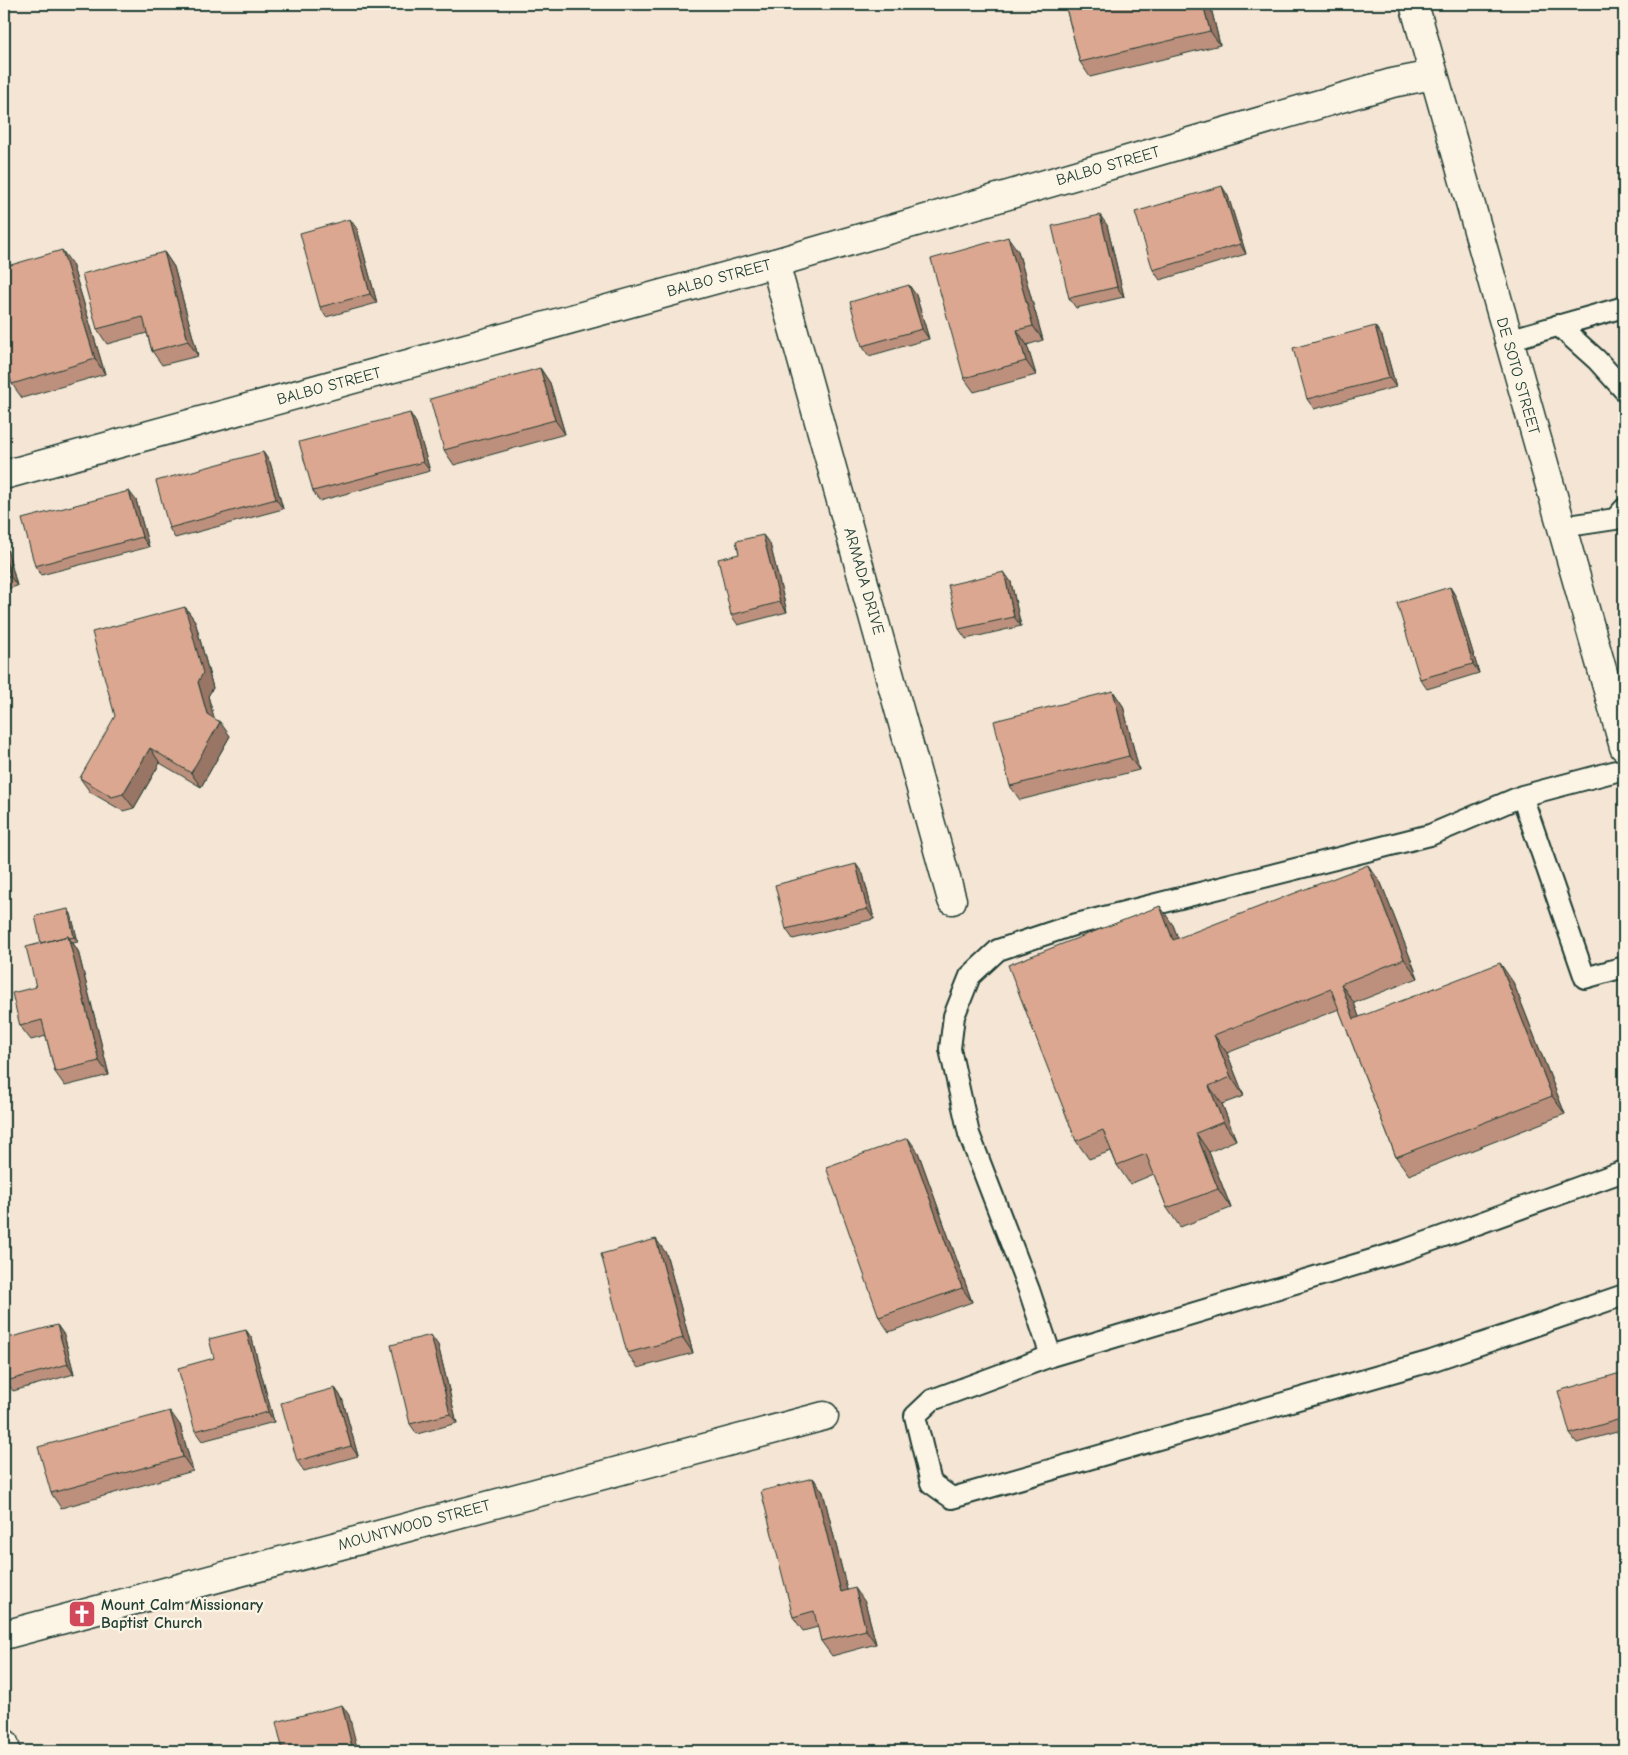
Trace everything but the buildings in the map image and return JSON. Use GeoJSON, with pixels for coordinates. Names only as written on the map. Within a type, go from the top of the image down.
{"type":"FeatureCollection","features":[{"type":"Feature","properties":{"kind":"street","name":"DE SOTO STREET"},"geometry":{"type":"LineString","coordinates":[[1414,4],[1624,747]]}},
{"type":"Feature","properties":{"kind":"street","name":"BALBO STREET"},"geometry":{"type":"LineString","coordinates":[[4,475],[775,263],[1392,83],[1433,75]]}},
{"type":"Feature","properties":{"kind":"street","name":"ARMADA DRIVE"},"geometry":{"type":"LineString","coordinates":[[775,263],[952,900]]}},
{"type":"Feature","properties":{"kind":"street","name":"MOUNTWOOD STREET"},"geometry":{"type":"LineString","coordinates":[[4,1635],[824,1416]]}},
{"type":"Feature","properties":{"kind":"street"},"geometry":{"type":"LineString","coordinates":[[4,1743],[6,1751]]}},
{"type":"Feature","properties":{"kind":"lane"},"geometry":{"type":"LineString","coordinates":[[1508,340],[1624,307]]}},
{"type":"Feature","properties":{"kind":"lane"},"geometry":{"type":"LineString","coordinates":[[1558,325],[1598,360],[1624,390]]}},
{"type":"Feature","properties":{"kind":"lane"},"geometry":{"type":"LineString","coordinates":[[1562,527],[1615,519],[1624,509]]}},
{"type":"Feature","properties":{"kind":"lane"},"geometry":{"type":"LineString","coordinates":[[1051,1356],[1029,1290],[969,1134],[950,1050],[954,1016],[970,976],[998,950],[1074,925],[1430,835],[1522,796],[1624,769]]}},
{"type":"Feature","properties":{"kind":"lane"},"geometry":{"type":"LineString","coordinates":[[1522,796],[1584,978],[1624,967]]}},
{"type":"Feature","properties":{"kind":"lane"},"geometry":{"type":"LineString","coordinates":[[1624,1171],[1405,1250],[1051,1356],[932,1400],[915,1416],[931,1483],[952,1498],[1431,1361],[1624,1295]]}},
{"type":"Feature","properties":{"kind":"place","name":"Mount Calm Missionary Baptist Church"},"geometry":{"type":"Point","coordinates":[82,1614]}}]}
